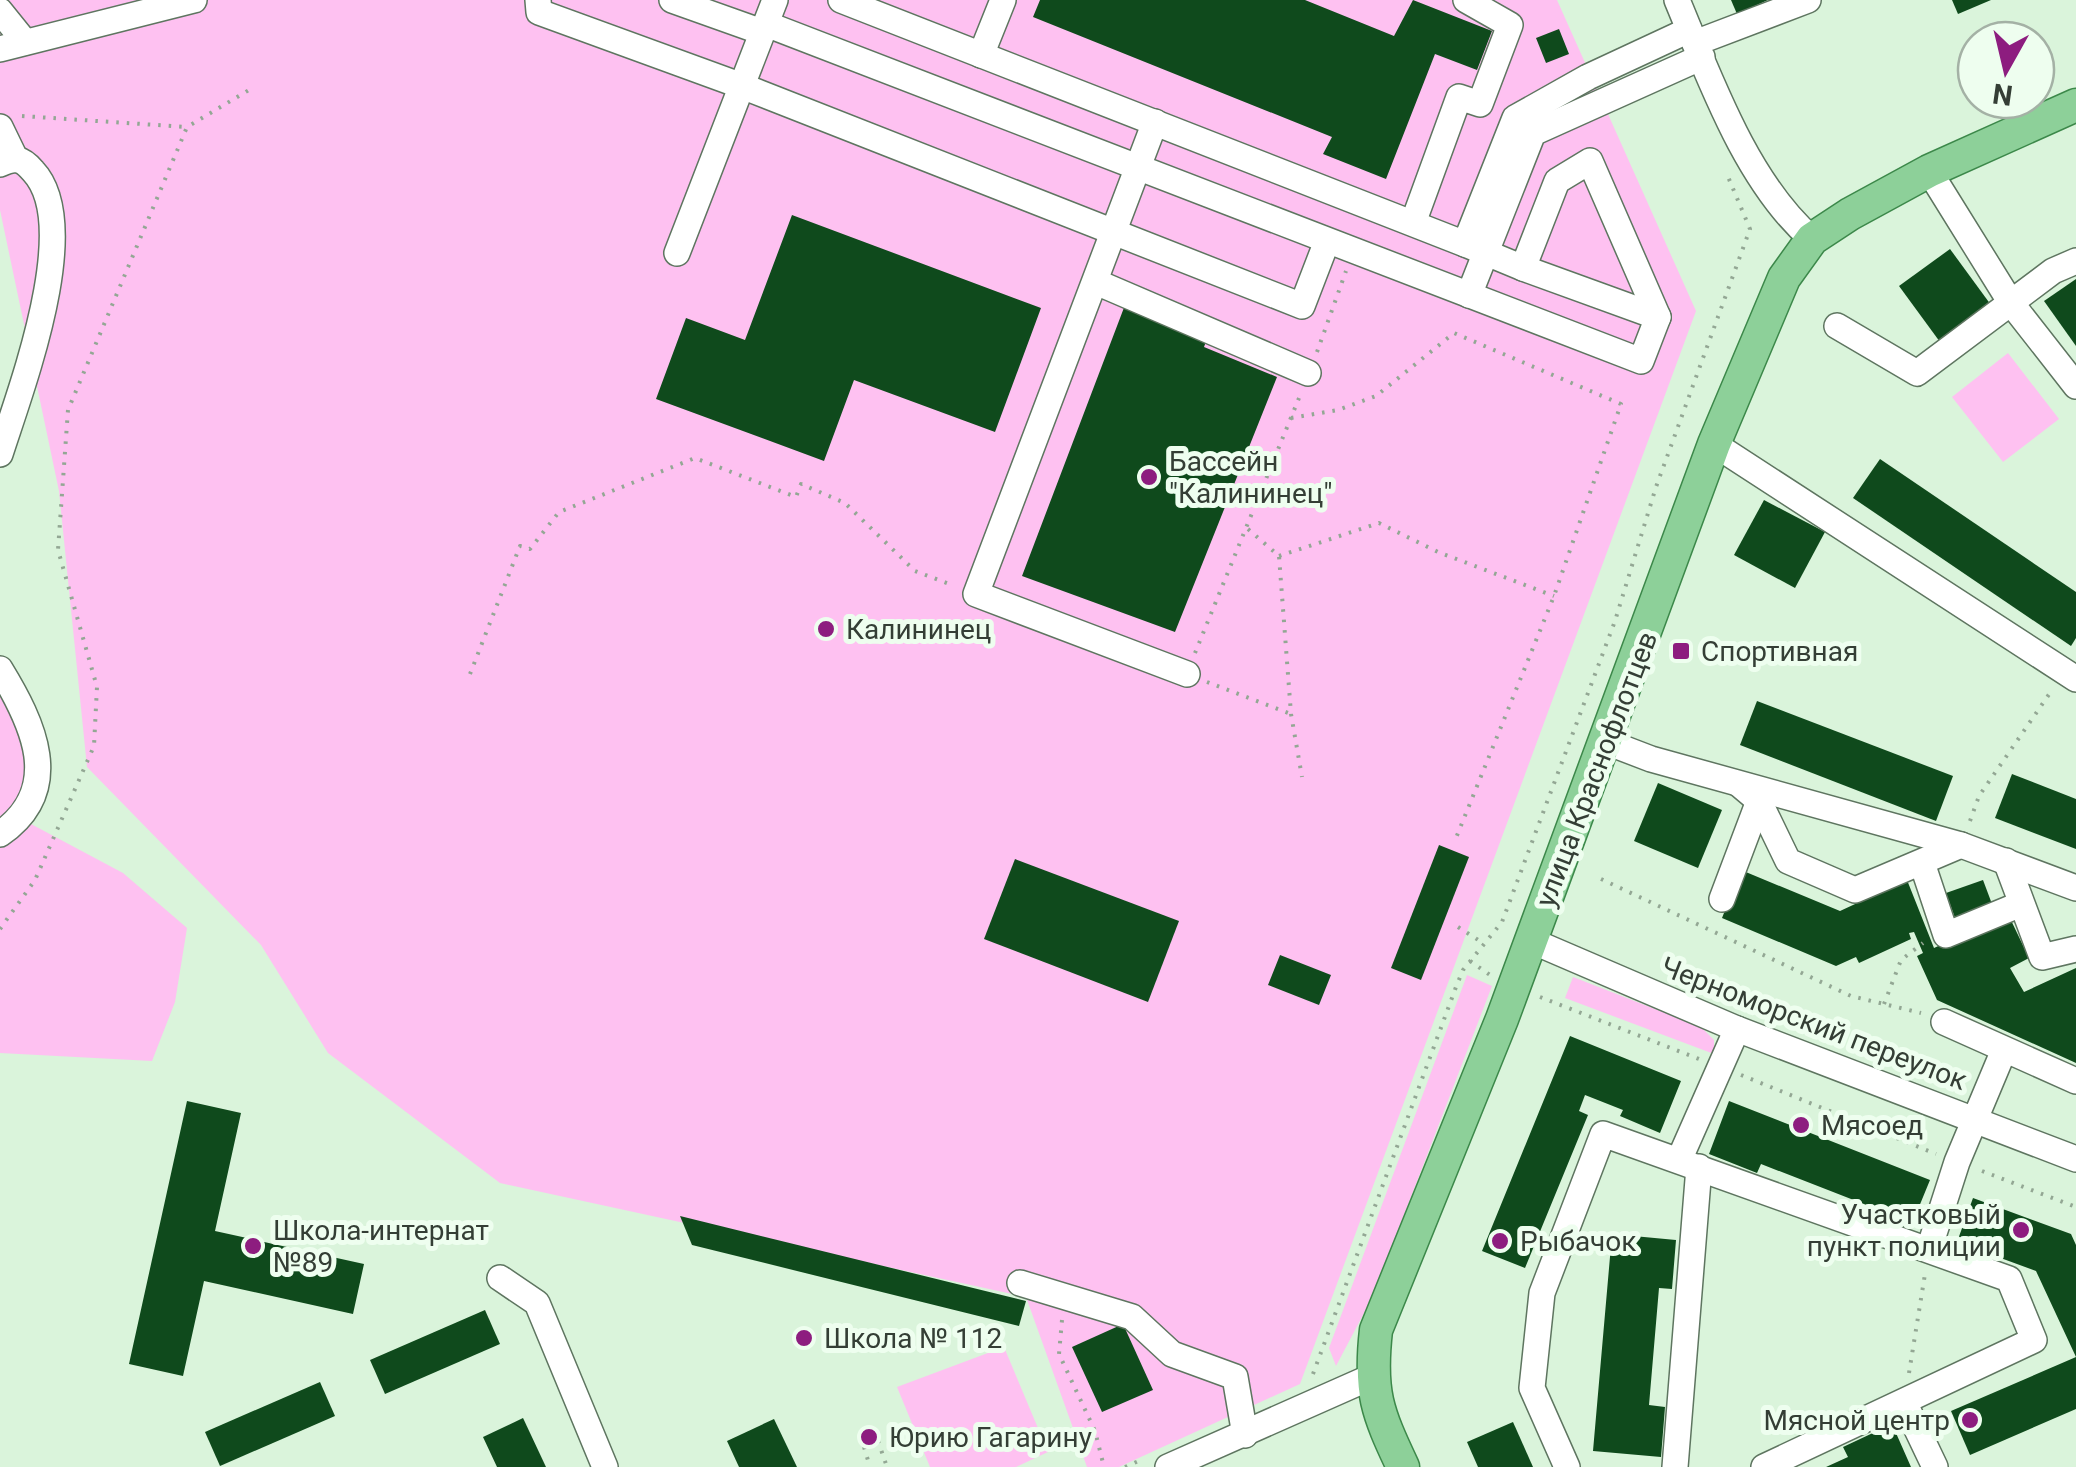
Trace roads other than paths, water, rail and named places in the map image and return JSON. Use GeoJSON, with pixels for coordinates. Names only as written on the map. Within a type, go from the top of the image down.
{"type":"FeatureCollection","features":[{"type":"Feature","properties":{"kind":"main road","name":"улица Краснофлотцев"},"geometry":{"type":"LineString","coordinates":[[1370,1377],[1376,1330],[1515,986],[1714,444],[1784,278],[1812,239],[1929,171],[2076,105]]}},
{"type":"Feature","properties":{"kind":"main road"},"geometry":{"type":"LineString","coordinates":[[1370,1377],[1379,1416],[1402,1467]]}},
{"type":"Feature","properties":{"kind":"street"},"geometry":{"type":"LineString","coordinates":[[0,11],[12,46],[194,0]]}},
{"type":"Feature","properties":{"kind":"street"},"geometry":{"type":"LineString","coordinates":[[538,0],[538,12],[742,86],[1302,306],[1328,241]]}},
{"type":"Feature","properties":{"kind":"street"},"geometry":{"type":"LineString","coordinates":[[672,0],[768,19],[1138,169],[1641,361],[1658,316],[1590,162],[1558,182],[1523,268]]}},
{"type":"Feature","properties":{"kind":"street"},"geometry":{"type":"LineString","coordinates":[[841,0],[1523,268],[1658,316]]}},
{"type":"Feature","properties":{"kind":"street"},"geometry":{"type":"LineString","coordinates":[[981,54],[1002,0]]}},
{"type":"Feature","properties":{"kind":"street"},"geometry":{"type":"LineString","coordinates":[[1412,223],[1458,97],[1480,104],[1510,25],[1466,0]]}},
{"type":"Feature","properties":{"kind":"street"},"geometry":{"type":"LineString","coordinates":[[1676,0],[1761,182],[1786,216],[1812,239]]}},
{"type":"Feature","properties":{"kind":"street"},"geometry":{"type":"LineString","coordinates":[[1469,295],[1475,248],[1514,118],[1588,76],[1695,43],[1808,0]]}},
{"type":"Feature","properties":{"kind":"street"},"geometry":{"type":"LineString","coordinates":[[676,253],[768,19]]}},
{"type":"Feature","properties":{"kind":"street"},"geometry":{"type":"LineString","coordinates":[[0,454],[30,362],[52,228],[50,198],[39,177],[26,162],[7,161],[9,121]]}},
{"type":"Feature","properties":{"kind":"street"},"geometry":{"type":"LineString","coordinates":[[1155,122],[976,594],[1186,674]]}},
{"type":"Feature","properties":{"kind":"street"},"geometry":{"type":"LineString","coordinates":[[1929,171],[2011,303],[2076,386]]}},
{"type":"Feature","properties":{"kind":"street"},"geometry":{"type":"LineString","coordinates":[[1837,326],[1917,374],[2052,271],[2076,260]]}},
{"type":"Feature","properties":{"kind":"street"},"geometry":{"type":"LineString","coordinates":[[1096,282],[1305,382]]}},
{"type":"Feature","properties":{"kind":"street"},"geometry":{"type":"LineString","coordinates":[[1714,444],[2071,674]]}},
{"type":"Feature","properties":{"kind":"street"},"geometry":{"type":"LineString","coordinates":[[0,668],[36,740],[39,776],[34,797],[24,812],[0,834]]}},
{"type":"Feature","properties":{"kind":"street"},"geometry":{"type":"LineString","coordinates":[[1604,741],[1962,844],[2076,888]]}},
{"type":"Feature","properties":{"kind":"street"},"geometry":{"type":"LineString","coordinates":[[1738,782],[1760,801],[1788,861],[1855,890],[1962,844]]}},
{"type":"Feature","properties":{"kind":"street"},"geometry":{"type":"LineString","coordinates":[[1722,899],[1760,801]]}},
{"type":"Feature","properties":{"kind":"street"},"geometry":{"type":"LineString","coordinates":[[2006,861],[2042,958],[2076,949]]}},
{"type":"Feature","properties":{"kind":"street"},"geometry":{"type":"LineString","coordinates":[[1922,863],[1946,935],[2020,904]]}},
{"type":"Feature","properties":{"kind":"street","name":"Черноморский переулок"},"geometry":{"type":"LineString","coordinates":[[1532,941],[1738,1029],[2076,1159]]}},
{"type":"Feature","properties":{"kind":"street"},"geometry":{"type":"LineString","coordinates":[[1933,1017],[2076,1080]]}},
{"type":"Feature","properties":{"kind":"street"},"geometry":{"type":"LineString","coordinates":[[1675,1467],[1690,1163],[1720,1067],[1738,1029]]}},
{"type":"Feature","properties":{"kind":"street"},"geometry":{"type":"LineString","coordinates":[[1930,1250],[1957,1162],[2004,1050]]}},
{"type":"Feature","properties":{"kind":"street"},"geometry":{"type":"LineString","coordinates":[[1567,1467],[1532,1388],[1542,1293],[1604,1134],[2009,1279],[2034,1340],[1764,1467]]}},
{"type":"Feature","properties":{"kind":"street"},"geometry":{"type":"LineString","coordinates":[[500,1278],[537,1303],[605,1467]]}},
{"type":"Feature","properties":{"kind":"street"},"geometry":{"type":"LineString","coordinates":[[1020,1283],[1132,1316],[1172,1354],[1236,1377],[1237,1411],[1244,1435]]}},
{"type":"Feature","properties":{"kind":"street"},"geometry":{"type":"LineString","coordinates":[[1164,1460],[1244,1435],[1370,1377]]}},
{"type":"Feature","properties":{"kind":"street"},"geometry":{"type":"LineString","coordinates":[[1904,1402],[1936,1467]]}},
{"type":"Feature","properties":{"kind":"place","name":"Бассейн \"Калининец\""},"geometry":{"type":"Point","coordinates":[1149,477]}},
{"type":"Feature","properties":{"kind":"place","name":"Калининец"},"geometry":{"type":"Point","coordinates":[826,629]}},
{"type":"Feature","properties":{"kind":"place","name":"Спортивная"},"geometry":{"type":"Point","coordinates":[1681,651]}},
{"type":"Feature","properties":{"kind":"place","name":"Мясоед"},"geometry":{"type":"Point","coordinates":[1801,1125]}},
{"type":"Feature","properties":{"kind":"place","name":"Участковый пункт полиции"},"geometry":{"type":"Point","coordinates":[2021,1230]}},
{"type":"Feature","properties":{"kind":"place","name":"Рыбачок"},"geometry":{"type":"Point","coordinates":[1500,1241]}},
{"type":"Feature","properties":{"kind":"place","name":"Школа-интернат №89"},"geometry":{"type":"Point","coordinates":[253,1246]}},
{"type":"Feature","properties":{"kind":"place","name":"Школа № 112"},"geometry":{"type":"Point","coordinates":[804,1338]}},
{"type":"Feature","properties":{"kind":"place","name":"Мясной центр"},"geometry":{"type":"Point","coordinates":[1970,1420]}},
{"type":"Feature","properties":{"kind":"place","name":"Юрию Гагарину"},"geometry":{"type":"Point","coordinates":[869,1437]}}]}
